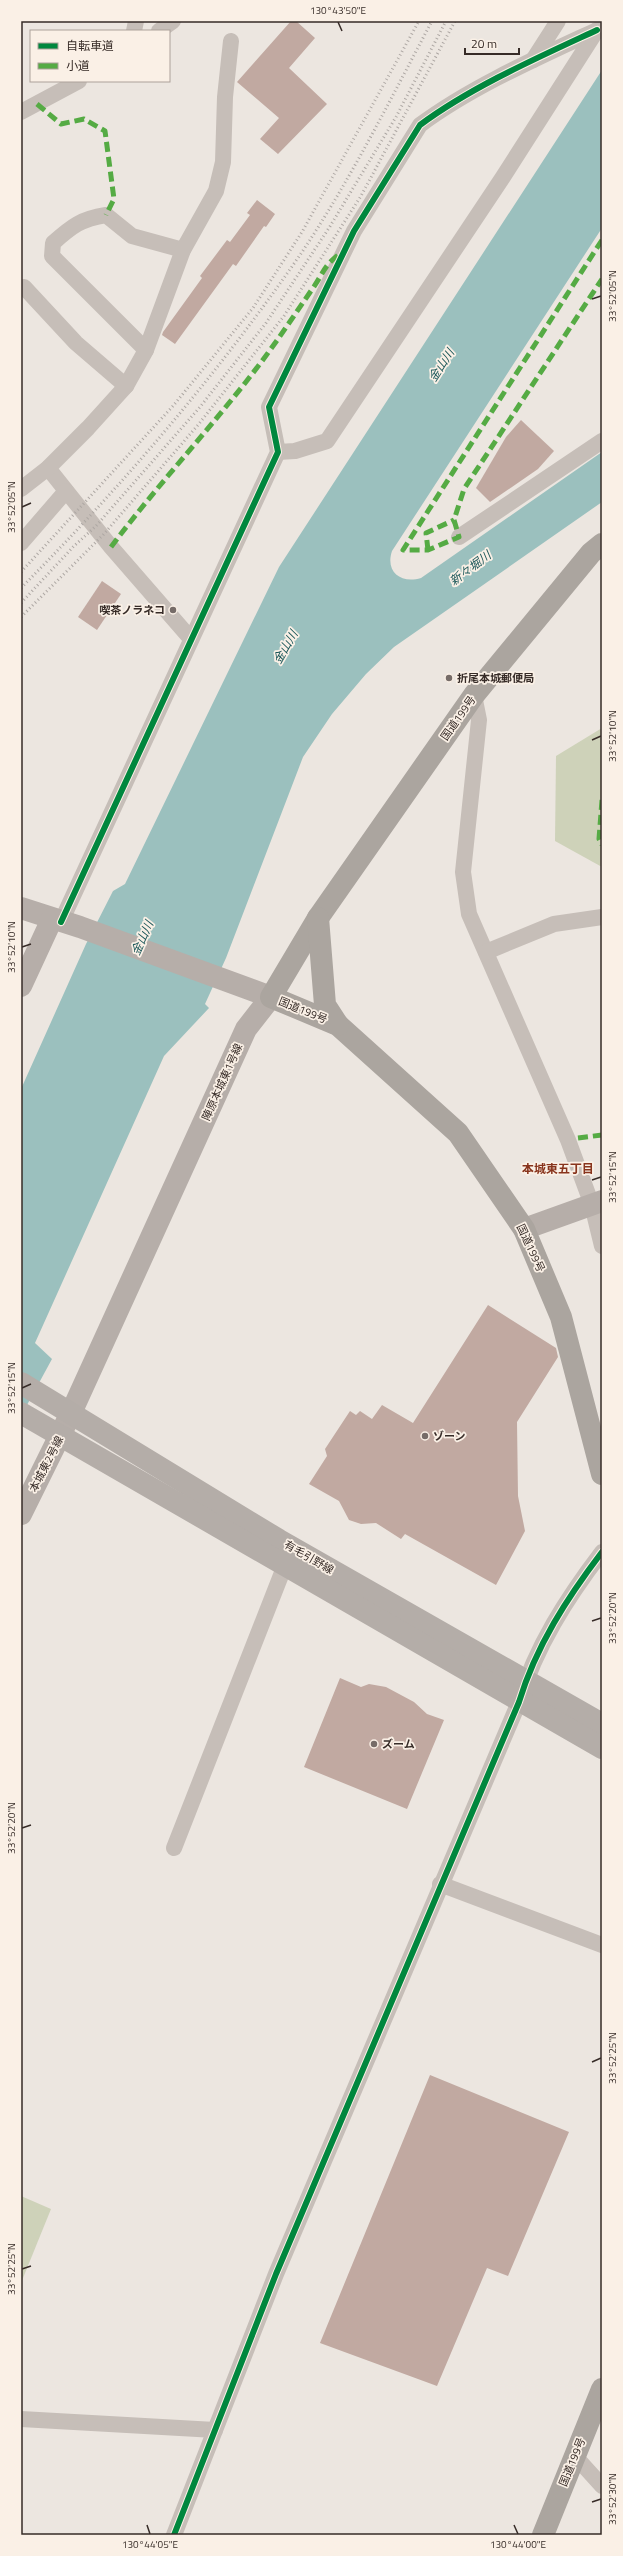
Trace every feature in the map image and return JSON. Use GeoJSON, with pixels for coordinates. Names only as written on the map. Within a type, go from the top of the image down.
{"type":"FeatureCollection","features":[{"type":"Feature","properties":{"kind":"highway","name":"国道199号"},"geometry":{"type":"LineString","coordinates":[[601,1466],[561,1317],[524,1229],[458,1133],[338,1025],[271,997],[318,918],[474,695],[591,553],[602,544]]}},
{"type":"Feature","properties":{"kind":"highway"},"geometry":{"type":"LineString","coordinates":[[318,918],[325,1005],[338,1025]]}},
{"type":"Feature","properties":{"kind":"highway","name":"国道199号"},"geometry":{"type":"LineString","coordinates":[[543,2535],[574,2455],[602,2389]]}},
{"type":"Feature","properties":{"kind":"main road","name":"有毛引野線"},"geometry":{"type":"LineString","coordinates":[[21,1383],[285,1544],[602,1724]]}},
{"type":"Feature","properties":{"kind":"main road","name":"有毛引野線"},"geometry":{"type":"LineString","coordinates":[[25,1415],[519,1702],[602,1748]]}},
{"type":"Feature","properties":{"kind":"street"},"geometry":{"type":"LineString","coordinates":[[160,30],[173,21]]}},
{"type":"Feature","properties":{"kind":"street"},"geometry":{"type":"LineString","coordinates":[[533,60],[558,21]]}},
{"type":"Feature","properties":{"kind":"street"},"geometry":{"type":"LineString","coordinates":[[21,986],[65,923],[191,639],[278,452],[269,407],[354,231],[420,125],[435,114],[533,60],[600,26]]}},
{"type":"Feature","properties":{"kind":"street"},"geometry":{"type":"LineString","coordinates":[[278,452],[295,451],[327,441],[503,177],[600,26]]}},
{"type":"Feature","properties":{"kind":"street"},"geometry":{"type":"LineString","coordinates":[[21,489],[48,468],[126,386],[146,350],[183,250],[216,191],[223,162],[225,97],[231,41]]}},
{"type":"Feature","properties":{"kind":"street"},"geometry":{"type":"LineString","coordinates":[[21,112],[77,82]]}},
{"type":"Feature","properties":{"kind":"street"},"geometry":{"type":"LineString","coordinates":[[146,350],[52,256],[53,243],[74,225],[89,218],[106,215],[132,236],[183,250]]}},
{"type":"Feature","properties":{"kind":"street"},"geometry":{"type":"LineString","coordinates":[[24,287],[76,343],[126,386]]}},
{"type":"Feature","properties":{"kind":"street"},"geometry":{"type":"LineString","coordinates":[[459,537],[602,440]]}},
{"type":"Feature","properties":{"kind":"street"},"geometry":{"type":"LineString","coordinates":[[48,468],[191,639]]}},
{"type":"Feature","properties":{"kind":"street"},"geometry":{"type":"LineString","coordinates":[[21,543],[66,491]]}},
{"type":"Feature","properties":{"kind":"street"},"geometry":{"type":"LineString","coordinates":[[474,695],[479,720],[463,872],[469,914],[597,1203],[602,1246]]}},
{"type":"Feature","properties":{"kind":"street"},"geometry":{"type":"LineString","coordinates":[[21,908],[271,997]]}},
{"type":"Feature","properties":{"kind":"street"},"geometry":{"type":"LineString","coordinates":[[486,952],[554,924],[602,917]]}},
{"type":"Feature","properties":{"kind":"street","name":"陣原本城東1号線"},"geometry":{"type":"LineString","coordinates":[[71,1413],[246,1029],[271,997]]}},
{"type":"Feature","properties":{"kind":"street"},"geometry":{"type":"LineString","coordinates":[[524,1229],[597,1203]]}},
{"type":"Feature","properties":{"kind":"street","name":"本城東2号線"},"geometry":{"type":"LineString","coordinates":[[21,1514],[61,1436],[71,1413]]}},
{"type":"Feature","properties":{"kind":"street"},"geometry":{"type":"LineString","coordinates":[[174,2535],[276,2274],[440,1884],[519,1702],[526,1680],[545,1637],[578,1583],[602,1552]]}},
{"type":"Feature","properties":{"kind":"street"},"geometry":{"type":"LineString","coordinates":[[174,1848],[285,1565]]}},
{"type":"Feature","properties":{"kind":"street"},"geometry":{"type":"LineString","coordinates":[[440,1884],[602,1944]]}},
{"type":"Feature","properties":{"kind":"street"},"geometry":{"type":"LineString","coordinates":[[21,2419],[215,2430]]}},
{"type":"Feature","properties":{"kind":"street"},"geometry":{"type":"LineString","coordinates":[[574,2455],[602,2486]]}},
{"type":"Feature","properties":{"kind":"green space"},"geometry":{"type":"Polygon","coordinates":[[[602,728],[602,867],[555,841],[556,756],[602,728]]]}},
{"type":"Feature","properties":{"kind":"green space"},"geometry":{"type":"Polygon","coordinates":[[[21,2196],[51,2209],[21,2283],[21,2196]]]}},
{"type":"Feature","properties":{"kind":"water"},"geometry":{"type":"Polygon","coordinates":[[[602,70],[602,228],[392,551],[390,558],[391,565],[396,575],[401,578],[421,578],[602,452],[602,502],[394,647],[366,674],[332,714],[303,757],[226,958],[205,1004],[209,1008],[164,1056],[35,1343],[52,1359],[21,1416],[21,1089],[86,944],[113,891],[125,884],[279,567],[602,70]]]}},
{"type":"Feature","properties":{"kind":"building"},"geometry":{"type":"Polygon","coordinates":[[[291,21],[296,21],[315,38],[289,68],[327,104],[278,154],[260,139],[279,118],[237,82],[291,21]]]}},
{"type":"Feature","properties":{"kind":"building"},"geometry":{"type":"Polygon","coordinates":[[[257,200],[275,214],[266,227],[264,226],[236,266],[233,264],[175,344],[162,335],[163,332],[202,278],[200,276],[227,240],[230,242],[250,215],[247,213],[257,200]]]}},
{"type":"Feature","properties":{"kind":"building"},"geometry":{"type":"Polygon","coordinates":[[[521,420],[554,451],[538,469],[490,502],[476,488],[506,437],[521,420]]]}},
{"type":"Feature","properties":{"kind":"building"},"geometry":{"type":"Polygon","coordinates":[[[102,581],[121,594],[97,630],[78,617],[102,581]]]}},
{"type":"Feature","properties":{"kind":"building","name":"ゾーン"},"geometry":{"type":"Polygon","coordinates":[[[488,1305],[556,1348],[558,1357],[517,1422],[518,1496],[525,1531],[496,1585],[405,1534],[401,1539],[376,1523],[361,1524],[349,1520],[339,1501],[309,1484],[327,1456],[325,1449],[350,1411],[356,1415],[360,1411],[372,1419],[382,1405],[413,1423],[488,1305]]]}},
{"type":"Feature","properties":{"kind":"building","name":"ズーム"},"geometry":{"type":"Polygon","coordinates":[[[340,1678],[361,1687],[369,1684],[386,1687],[414,1702],[427,1714],[444,1720],[407,1809],[304,1767],[340,1678]]]}},
{"type":"Feature","properties":{"kind":"building"},"geometry":{"type":"Polygon","coordinates":[[[430,2075],[569,2132],[508,2276],[487,2268],[437,2386],[320,2343],[430,2075]]]}},
{"type":"Feature","properties":{"kind":"railway"},"geometry":{"type":"LineString","coordinates":[[21,572],[173,406],[253,308],[302,232],[419,21]]}},
{"type":"Feature","properties":{"kind":"railway"},"geometry":{"type":"LineString","coordinates":[[21,588],[96,509],[168,428],[236,343],[268,300],[300,255],[336,198],[369,140],[432,21]]}},
{"type":"Feature","properties":{"kind":"railway"},"geometry":{"type":"LineString","coordinates":[[21,603],[74,546],[96,526],[200,407],[266,323],[329,228],[396,117],[446,21]]}},
{"type":"Feature","properties":{"kind":"railway"},"geometry":{"type":"LineString","coordinates":[[21,617],[103,535],[198,425],[284,316],[361,196],[455,21]]}},
{"type":"Feature","properties":{"kind":"marked path"},"geometry":{"type":"LineString","coordinates":[[37,104],[61,124],[84,119],[105,131],[114,199],[106,215]]}},
{"type":"Feature","properties":{"kind":"marked path"},"geometry":{"type":"LineString","coordinates":[[602,240],[403,550],[428,550],[459,537],[454,520],[464,489],[602,279]]}},
{"type":"Feature","properties":{"kind":"marked path"},"geometry":{"type":"LineString","coordinates":[[111,547],[259,365],[280,337],[328,265],[341,253]]}},
{"type":"Feature","properties":{"kind":"marked path"},"geometry":{"type":"LineString","coordinates":[[428,550],[426,533],[454,520]]}},
{"type":"Feature","properties":{"kind":"marked path"},"geometry":{"type":"LineString","coordinates":[[602,800],[599,839],[602,845]]}},
{"type":"Feature","properties":{"kind":"marked path"},"geometry":{"type":"LineString","coordinates":[[578,1138],[602,1135]]}},
{"type":"Feature","properties":{"kind":"cycle path"},"geometry":{"type":"LineString","coordinates":[[61,922],[278,452],[269,407],[354,231],[420,125],[483,85],[597,30]]}},
{"type":"Feature","properties":{"kind":"cycle path"},"geometry":{"type":"LineString","coordinates":[[174,2535],[276,2274],[519,1702],[534,1661],[565,1605],[602,1552]]}},
{"type":"Feature","properties":{"kind":"place","name":"喫茶ノラネコ"},"geometry":{"type":"Point","coordinates":[173,610]}},
{"type":"Feature","properties":{"kind":"place","name":"折尾本城郵便局"},"geometry":{"type":"Point","coordinates":[449,678]}},
{"type":"Feature","properties":{"kind":"place","name":"ゾーン"},"geometry":{"type":"Point","coordinates":[425,1436]}},
{"type":"Feature","properties":{"kind":"place","name":"ズーム"},"geometry":{"type":"Point","coordinates":[374,1744]}},
{"type":"Feature","properties":{"kind":"district","name":"本城東五丁目"},"geometry":{"type":"Point","coordinates":[558,1168]}},
{"type":"Feature","properties":{"kind":"water label","name":"金山川"},"geometry":{"type":"Point","coordinates":[441,365]}},
{"type":"Feature","properties":{"kind":"water label","name":"新々堀川"},"geometry":{"type":"Point","coordinates":[470,568]}},
{"type":"Feature","properties":{"kind":"water label","name":"金山川"},"geometry":{"type":"Point","coordinates":[285,647]}},
{"type":"Feature","properties":{"kind":"water label","name":"金山川"},"geometry":{"type":"Point","coordinates":[142,938]}}]}
